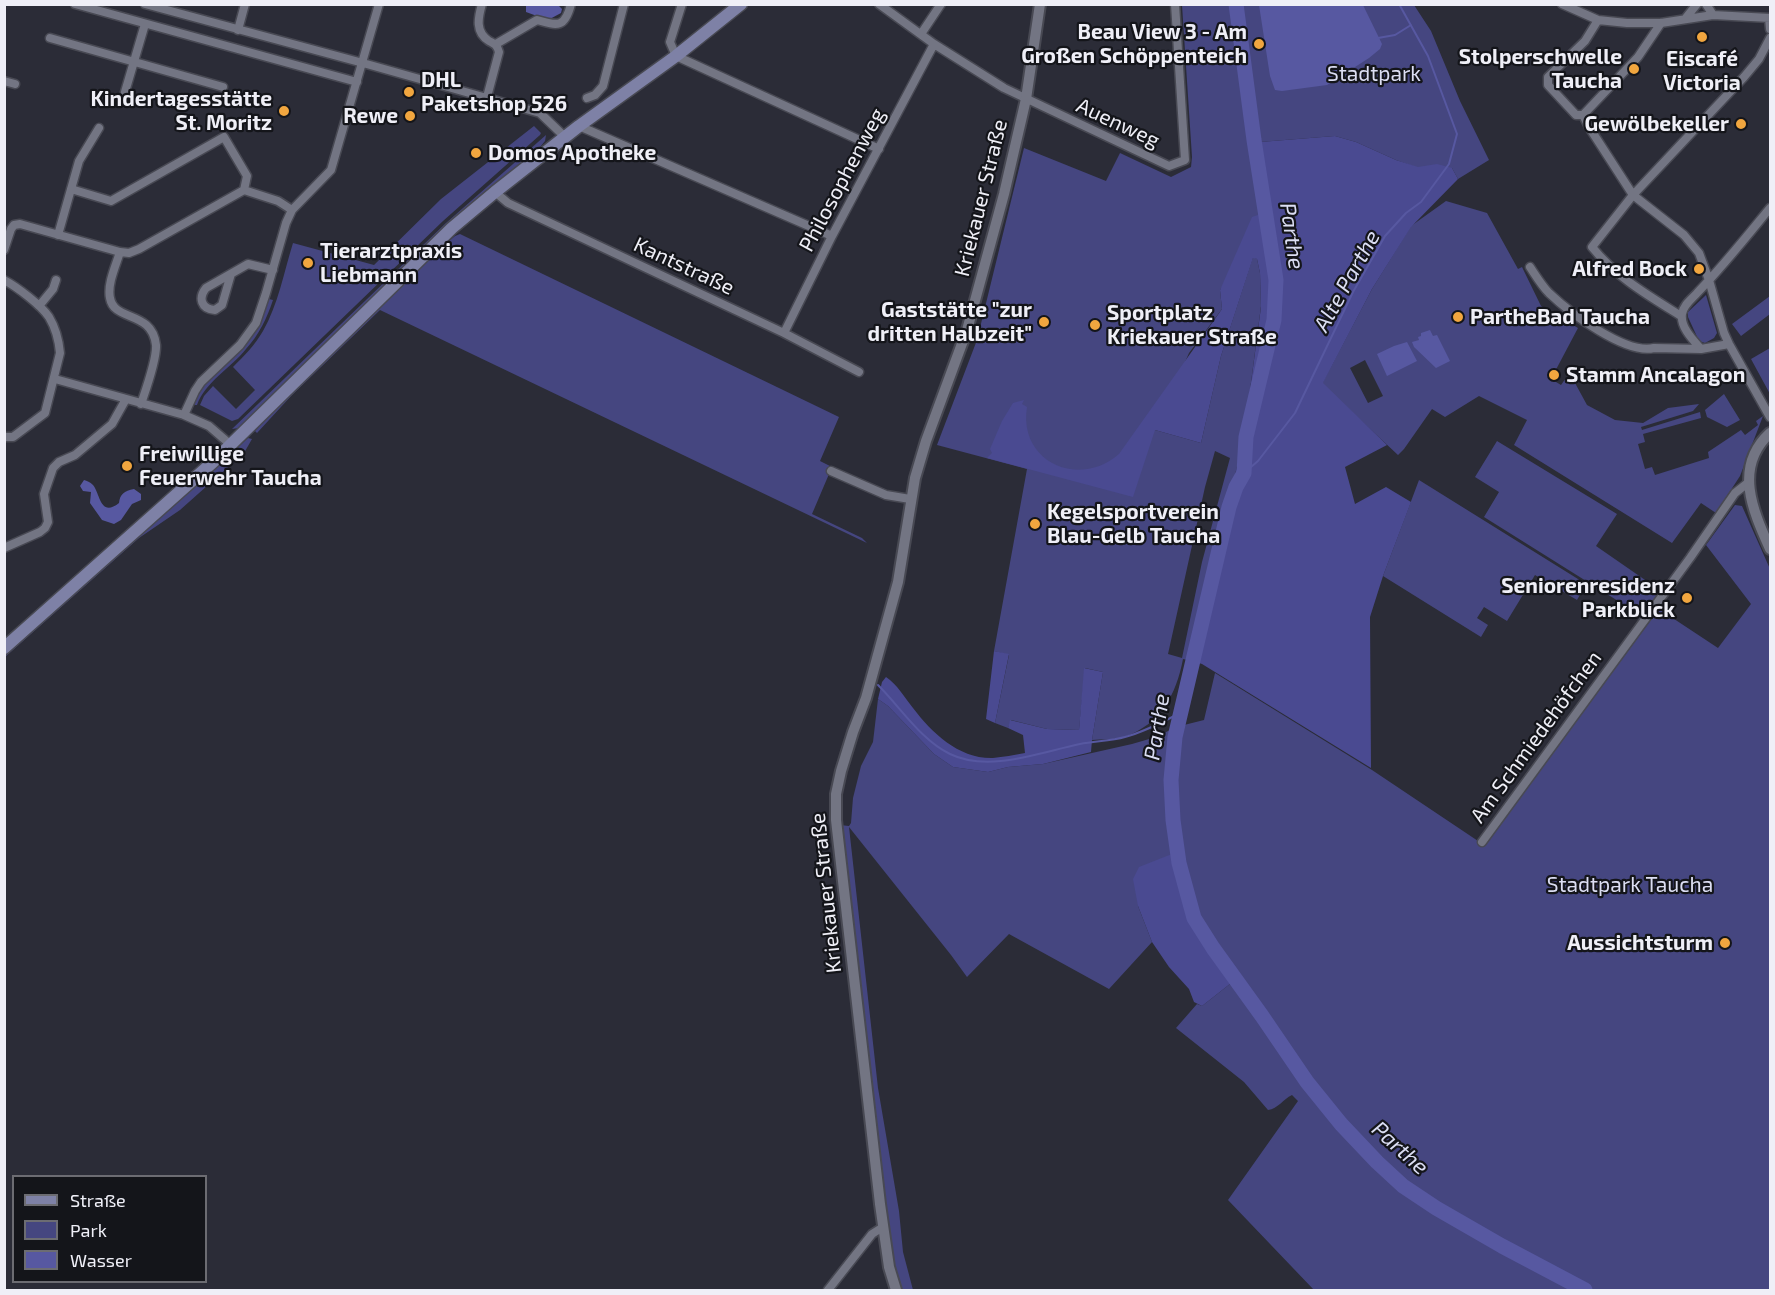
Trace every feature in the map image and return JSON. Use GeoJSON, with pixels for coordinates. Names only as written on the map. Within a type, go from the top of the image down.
{"type":"FeatureCollection","features":[{"type":"Feature","properties":{"kind":"main road"},"geometry":{"type":"LineString","coordinates":[[4,648],[231,445],[452,228],[579,126],[676,56],[741,4]]}},
{"type":"Feature","properties":{"kind":"street"},"geometry":{"type":"LineString","coordinates":[[75,4],[357,82]]}},
{"type":"Feature","properties":{"kind":"street"},"geometry":{"type":"LineString","coordinates":[[145,4],[487,97],[540,114],[565,137]]}},
{"type":"Feature","properties":{"kind":"street"},"geometry":{"type":"LineString","coordinates":[[238,30],[245,4]]}},
{"type":"Feature","properties":{"kind":"street"},"geometry":{"type":"LineString","coordinates":[[184,415],[201,382],[250,333],[262,307],[286,223],[292,210],[331,170],[380,4]]}},
{"type":"Feature","properties":{"kind":"street"},"geometry":{"type":"LineString","coordinates":[[482,4],[478,16],[479,26],[485,38],[496,44],[499,55],[487,97]]}},
{"type":"Feature","properties":{"kind":"street"},"geometry":{"type":"LineString","coordinates":[[496,44],[537,20],[554,25],[561,23],[568,16],[571,4]]}},
{"type":"Feature","properties":{"kind":"street"},"geometry":{"type":"LineString","coordinates":[[587,99],[595,95],[603,86],[624,4]]}},
{"type":"Feature","properties":{"kind":"street"},"geometry":{"type":"LineString","coordinates":[[682,4],[670,42],[676,56],[879,149]]}},
{"type":"Feature","properties":{"kind":"street"},"geometry":{"type":"LineString","coordinates":[[879,4],[934,44],[1026,99]]}},
{"type":"Feature","properties":{"kind":"street"},"geometry":{"type":"LineString","coordinates":[[921,34],[941,4]]}},
{"type":"Feature","properties":{"kind":"street","name":"Kriekauer Straße"},"geometry":{"type":"LineString","coordinates":[[896,1290],[889,1267],[869,1121],[836,820],[836,794],[853,732],[866,698],[898,582],[910,499],[926,441],[968,330],[1004,194],[1026,99],[1040,4]]}},
{"type":"Feature","properties":{"kind":"street","name":"Auenweg"},"geometry":{"type":"LineString","coordinates":[[1026,99],[1169,166],[1185,160],[1175,4]]}},
{"type":"Feature","properties":{"kind":"street"},"geometry":{"type":"LineString","coordinates":[[1562,4],[1598,20],[1661,23],[1713,15],[1770,18],[1770,28]]}},
{"type":"Feature","properties":{"kind":"street"},"geometry":{"type":"LineString","coordinates":[[1686,19],[1697,4]]}},
{"type":"Feature","properties":{"kind":"street"},"geometry":{"type":"LineString","coordinates":[[1706,4],[1713,15]]}},
{"type":"Feature","properties":{"kind":"street"},"geometry":{"type":"LineString","coordinates":[[1598,20],[1585,41],[1548,77],[1548,85],[1576,115],[1583,115],[1638,57],[1661,23]]}},
{"type":"Feature","properties":{"kind":"street"},"geometry":{"type":"LineString","coordinates":[[125,92],[145,24]]}},
{"type":"Feature","properties":{"kind":"street"},"geometry":{"type":"LineString","coordinates":[[50,38],[223,87]]}},
{"type":"Feature","properties":{"kind":"street"},"geometry":{"type":"LineString","coordinates":[[1701,349],[1690,336],[1681,316],[1612,269],[1592,247],[1633,195],[1744,77],[1759,59],[1770,38]]}},
{"type":"Feature","properties":{"kind":"street","name":"Philosophenweg"},"geometry":{"type":"LineString","coordinates":[[784,333],[832,236],[934,44]]}},
{"type":"Feature","properties":{"kind":"street"},"geometry":{"type":"LineString","coordinates":[[4,81],[15,84]]}},
{"type":"Feature","properties":{"kind":"street"},"geometry":{"type":"LineString","coordinates":[[1583,115],[1633,195],[1684,235],[1699,253],[1710,280],[1724,333],[1770,417]]}},
{"type":"Feature","properties":{"kind":"street"},"geometry":{"type":"LineString","coordinates":[[579,126],[832,236]]}},
{"type":"Feature","properties":{"kind":"street"},"geometry":{"type":"LineString","coordinates":[[58,235],[79,161],[99,128]]}},
{"type":"Feature","properties":{"kind":"street"},"geometry":{"type":"LineString","coordinates":[[71,189],[111,201],[224,137],[247,176],[244,190]]}},
{"type":"Feature","properties":{"kind":"street"},"geometry":{"type":"LineString","coordinates":[[4,250],[11,229],[14,225],[20,224],[129,253],[244,190],[278,201],[292,210]]}},
{"type":"Feature","properties":{"kind":"street","name":"Kantstraße"},"geometry":{"type":"LineString","coordinates":[[495,192],[508,203],[784,333],[859,372]]}},
{"type":"Feature","properties":{"kind":"street"},"geometry":{"type":"LineString","coordinates":[[1681,316],[1683,309],[1770,208]]}},
{"type":"Feature","properties":{"kind":"street"},"geometry":{"type":"LineString","coordinates":[[120,252],[111,284],[110,298],[120,312],[147,325],[156,347],[141,404]]}},
{"type":"Feature","properties":{"kind":"street"},"geometry":{"type":"LineString","coordinates":[[231,274],[248,264],[273,270]]}},
{"type":"Feature","properties":{"kind":"street"},"geometry":{"type":"LineString","coordinates":[[1530,267],[1549,293],[1593,327],[1625,345],[1647,350],[1654,348],[1701,349],[1729,344]]}},
{"type":"Feature","properties":{"kind":"street"},"geometry":{"type":"LineString","coordinates":[[4,280],[48,315],[60,353],[45,413],[13,437],[4,437]]}},
{"type":"Feature","properties":{"kind":"street"},"geometry":{"type":"LineString","coordinates":[[39,306],[53,289],[56,280]]}},
{"type":"Feature","properties":{"kind":"street"},"geometry":{"type":"LineString","coordinates":[[55,379],[184,415],[209,426],[231,445]]}},
{"type":"Feature","properties":{"kind":"street"},"geometry":{"type":"LineString","coordinates":[[4,548],[45,528],[48,522],[44,494],[53,468],[59,462],[75,455],[112,424],[126,399]]}},
{"type":"Feature","properties":{"kind":"street"},"geometry":{"type":"LineString","coordinates":[[1770,433],[1755,451],[1749,482],[1754,513],[1770,549]]}},
{"type":"Feature","properties":{"kind":"street"},"geometry":{"type":"LineString","coordinates":[[831,471],[886,495],[910,499]]}},
{"type":"Feature","properties":{"kind":"street","name":"Am Schmiedehöfchen"},"geometry":{"type":"LineString","coordinates":[[1482,842],[1735,493],[1749,482]]}},
{"type":"Feature","properties":{"kind":"street"},"geometry":{"type":"LineString","coordinates":[[828,1290],[872,1234],[883,1227]]}},
{"type":"Feature","properties":{"kind":"green space","name":"Stadtpark"},"geometry":{"type":"Polygon","coordinates":[[[1182,5],[1414,5],[1431,31],[1460,101],[1489,160],[1458,179],[1452,168],[1418,168],[1356,142],[1335,136],[1260,142],[1272,210],[1220,290],[1222,309],[1189,353],[1155,430],[1201,443],[1221,356],[1253,257],[1257,259],[1260,273],[1261,306],[1244,436],[1192,661],[1183,659],[1171,696],[1157,716],[1137,731],[1124,737],[1092,740],[1103,672],[1085,668],[1079,730],[1047,729],[1011,720],[1008,728],[995,723],[1009,655],[994,651],[1027,469],[937,445],[977,340],[1024,148],[1106,181],[1120,153],[1171,177],[1191,167],[1182,5]],[[1215,451],[1205,487],[1168,654],[1182,658],[1202,562],[1230,458],[1215,451]]]}},
{"type":"Feature","properties":{"kind":"green space"},"geometry":{"type":"Polygon","coordinates":[[[534,126],[541,133],[540,135],[443,221],[238,419],[232,421],[200,405],[213,386],[236,409],[255,390],[233,367],[256,341],[268,321],[277,299],[293,243],[374,265],[441,199],[534,126]]]}},
{"type":"Feature","properties":{"kind":"green space"},"geometry":{"type":"Polygon","coordinates":[[[546,135],[545,141],[536,152],[448,226],[239,428],[232,429],[446,223],[546,135]]]}},
{"type":"Feature","properties":{"kind":"green space","name":"PartheBad Taucha"},"geometry":{"type":"Polygon","coordinates":[[[1446,201],[1487,213],[1518,269],[1522,267],[1541,306],[1578,328],[1551,379],[1561,385],[1566,378],[1575,383],[1587,405],[1615,420],[1643,423],[1668,408],[1699,404],[1693,411],[1641,427],[1642,430],[1700,412],[1701,418],[1643,434],[1645,442],[1638,444],[1645,469],[1652,467],[1655,475],[1709,458],[1708,452],[1741,430],[1745,435],[1758,425],[1756,421],[1763,416],[1740,476],[1716,513],[1701,503],[1672,543],[1514,445],[1527,420],[1479,396],[1445,417],[1432,409],[1398,455],[1322,384],[1372,289],[1411,226],[1446,201]],[[1365,360],[1350,368],[1368,403],[1383,396],[1365,360]]]}},
{"type":"Feature","properties":{"kind":"green space"},"geometry":{"type":"Polygon","coordinates":[[[460,234],[839,417],[820,461],[832,467],[812,514],[862,538],[867,543],[380,310],[292,395],[257,433],[255,431],[274,408],[416,269],[460,234]]]}},
{"type":"Feature","properties":{"kind":"green space"},"geometry":{"type":"Polygon","coordinates":[[[1706,295],[1717,333],[1714,338],[1705,343],[1699,341],[1688,312],[1706,295]]]}},
{"type":"Feature","properties":{"kind":"green space"},"geometry":{"type":"Polygon","coordinates":[[[1770,296],[1770,314],[1741,336],[1732,324],[1770,296]]]}},
{"type":"Feature","properties":{"kind":"green space"},"geometry":{"type":"Polygon","coordinates":[[[269,299],[273,300],[271,307],[255,338],[240,356],[212,382],[195,405],[194,402],[204,386],[259,323],[269,299]]]}},
{"type":"Feature","properties":{"kind":"green space"},"geometry":{"type":"Polygon","coordinates":[[[1770,348],[1770,394],[1751,359],[1770,348]]]}},
{"type":"Feature","properties":{"kind":"green space"},"geometry":{"type":"Polygon","coordinates":[[[1724,394],[1740,420],[1727,427],[1707,417],[1705,410],[1724,394]]]}},
{"type":"Feature","properties":{"kind":"green space"},"geometry":{"type":"Polygon","coordinates":[[[248,438],[252,439],[244,453],[180,510],[139,538],[5,657],[5,653],[248,438]]]}},
{"type":"Feature","properties":{"kind":"green space"},"geometry":{"type":"Polygon","coordinates":[[[1497,441],[1617,514],[1596,546],[1661,591],[1642,616],[1484,517],[1499,492],[1475,477],[1497,441]]]}},
{"type":"Feature","properties":{"kind":"green space"},"geometry":{"type":"Polygon","coordinates":[[[1419,480],[1586,584],[1577,600],[1535,575],[1507,621],[1484,607],[1477,618],[1488,625],[1481,637],[1383,576],[1419,480]]]}},
{"type":"Feature","properties":{"kind":"green space","name":"Stadtpark Taucha"},"geometry":{"type":"Polygon","coordinates":[[[1735,505],[1742,506],[1770,569],[1770,1290],[1314,1290],[1228,1200],[1298,1101],[1292,1095],[1275,1108],[1268,1110],[1244,1082],[1176,1028],[1197,1004],[1202,1006],[1235,980],[1196,921],[1186,890],[1138,906],[1152,942],[1109,989],[1009,934],[967,977],[849,827],[878,1088],[899,1211],[903,1252],[913,1290],[901,1290],[890,1256],[840,825],[849,826],[851,823],[853,798],[861,766],[873,742],[878,699],[888,706],[934,754],[953,767],[988,772],[1008,767],[1043,764],[1132,744],[1156,737],[1176,727],[1204,720],[1215,673],[1372,770],[1484,845],[1659,609],[1718,648],[1751,604],[1706,545],[1735,505]]]}},
{"type":"Feature","properties":{"kind":"shaded area"},"geometry":{"type":"Polygon","coordinates":[[[1335,136],[1418,167],[1437,164],[1452,168],[1458,179],[1411,227],[1372,289],[1323,383],[1387,445],[1345,467],[1355,504],[1386,487],[1411,502],[1370,617],[1371,768],[1202,664],[1192,661],[1244,436],[1261,307],[1260,273],[1257,259],[1253,258],[1221,356],[1201,443],[1155,430],[1133,497],[987,458],[992,453],[990,449],[1013,403],[1024,400],[1022,404],[1027,407],[1027,426],[1032,442],[1042,455],[1055,464],[1070,469],[1086,469],[1103,464],[1119,454],[1222,309],[1220,290],[1252,217],[1272,210],[1260,142],[1335,136]]]}},
{"type":"Feature","properties":{"kind":"shaded area"},"geometry":{"type":"Polygon","coordinates":[[[994,651],[1009,654],[995,723],[986,719],[994,651]]]}},
{"type":"Feature","properties":{"kind":"shaded area"},"geometry":{"type":"Polygon","coordinates":[[[1084,668],[1103,672],[1091,752],[1043,764],[1008,767],[988,772],[953,767],[934,754],[888,706],[878,699],[882,682],[886,677],[897,687],[920,717],[947,743],[981,757],[1005,757],[1025,753],[1023,735],[1008,728],[1010,720],[1047,729],[1079,730],[1084,668]]]}},
{"type":"Feature","properties":{"kind":"shaded area"},"geometry":{"type":"Polygon","coordinates":[[[1177,852],[1196,921],[1209,944],[1235,980],[1202,1006],[1194,1002],[1189,989],[1169,967],[1152,942],[1138,906],[1133,879],[1139,867],[1177,852]]]}},
{"type":"Feature","properties":{"kind":"water"},"geometry":{"type":"Polygon","coordinates":[[[526,5],[558,5],[562,9],[561,13],[548,20],[526,12],[526,5]]]}},
{"type":"Feature","properties":{"kind":"water"},"geometry":{"type":"Polygon","coordinates":[[[1259,5],[1363,5],[1382,44],[1380,49],[1369,58],[1327,85],[1275,90],[1270,76],[1259,5]]]}},
{"type":"Feature","properties":{"kind":"water"},"geometry":{"type":"Polygon","coordinates":[[[1430,330],[1433,336],[1437,335],[1450,361],[1436,368],[1414,347],[1412,342],[1419,340],[1421,333],[1430,330]]]}},
{"type":"Feature","properties":{"kind":"water"},"geometry":{"type":"Polygon","coordinates":[[[1407,342],[1417,361],[1387,376],[1377,354],[1407,342]]]}},
{"type":"Feature","properties":{"kind":"water"},"geometry":{"type":"Polygon","coordinates":[[[84,480],[93,485],[102,503],[108,508],[119,503],[120,497],[125,492],[134,489],[141,494],[141,500],[132,504],[121,520],[114,524],[102,520],[90,503],[91,492],[83,491],[80,486],[84,480]]]}},
{"type":"Feature","properties":{"kind":"waterway","name":"Parthe"},"geometry":{"type":"LineString","coordinates":[[1236,4],[1276,280],[1274,320],[1246,437],[1244,473],[1229,507],[1175,737],[1171,780],[1173,820],[1179,863],[1194,918],[1213,948],[1307,1082],[1341,1124],[1377,1162],[1403,1186],[1436,1208],[1585,1290]]}},
{"type":"Feature","properties":{"kind":"waterway","name":"Alte Parthe"},"geometry":{"type":"LineString","coordinates":[[1244,473],[1258,461],[1295,413],[1353,292],[1385,236],[1406,213],[1421,202],[1449,164],[1457,134],[1428,56],[1399,4]]}},
{"type":"Feature","properties":{"kind":"waterway"},"geometry":{"type":"LineString","coordinates":[[1378,38],[1395,35],[1411,25]]}},
{"type":"Feature","properties":{"kind":"waterway"},"geometry":{"type":"LineString","coordinates":[[878,685],[930,741],[950,754],[981,762],[1015,759],[1080,744],[1120,738],[1146,730],[1180,713]]}},
{"type":"Feature","properties":{"kind":"place","name":"Eiscafé Victoria"},"geometry":{"type":"Point","coordinates":[1702,37]}},
{"type":"Feature","properties":{"kind":"place","name":"Beau View 3 - Am Großen Schöppenteich"},"geometry":{"type":"Point","coordinates":[1259,44]}},
{"type":"Feature","properties":{"kind":"place","name":"Stolperschwelle Taucha"},"geometry":{"type":"Point","coordinates":[1634,69]}},
{"type":"Feature","properties":{"kind":"place","name":"DHL Paketshop 526"},"geometry":{"type":"Point","coordinates":[409,92]}},
{"type":"Feature","properties":{"kind":"place","name":"Kindertagesstätte St. Moritz"},"geometry":{"type":"Point","coordinates":[284,111]}},
{"type":"Feature","properties":{"kind":"place","name":"Rewe"},"geometry":{"type":"Point","coordinates":[410,116]}},
{"type":"Feature","properties":{"kind":"place","name":"Gewölbekeller"},"geometry":{"type":"Point","coordinates":[1741,124]}},
{"type":"Feature","properties":{"kind":"place","name":"Domos Apotheke"},"geometry":{"type":"Point","coordinates":[476,153]}},
{"type":"Feature","properties":{"kind":"place","name":"Tierarztpraxis Liebmann"},"geometry":{"type":"Point","coordinates":[308,263]}},
{"type":"Feature","properties":{"kind":"place","name":"Alfred Bock"},"geometry":{"type":"Point","coordinates":[1699,269]}},
{"type":"Feature","properties":{"kind":"place","name":"PartheBad Taucha"},"geometry":{"type":"Point","coordinates":[1458,317]}},
{"type":"Feature","properties":{"kind":"place","name":"Gaststätte \"zur dritten Halbzeit\""},"geometry":{"type":"Point","coordinates":[1044,322]}},
{"type":"Feature","properties":{"kind":"place","name":"Sportplatz Kriekauer Straße"},"geometry":{"type":"Point","coordinates":[1095,325]}},
{"type":"Feature","properties":{"kind":"place","name":"Stamm Ancalagon"},"geometry":{"type":"Point","coordinates":[1554,375]}},
{"type":"Feature","properties":{"kind":"place","name":"Freiwillige Feuerwehr Taucha"},"geometry":{"type":"Point","coordinates":[127,466]}},
{"type":"Feature","properties":{"kind":"place","name":"Kegelsportverein Blau-Gelb Taucha"},"geometry":{"type":"Point","coordinates":[1035,524]}},
{"type":"Feature","properties":{"kind":"place","name":"Seniorenresidenz Parkblick"},"geometry":{"type":"Point","coordinates":[1687,598]}},
{"type":"Feature","properties":{"kind":"place","name":"Aussichtsturm"},"geometry":{"type":"Point","coordinates":[1725,943]}}]}
